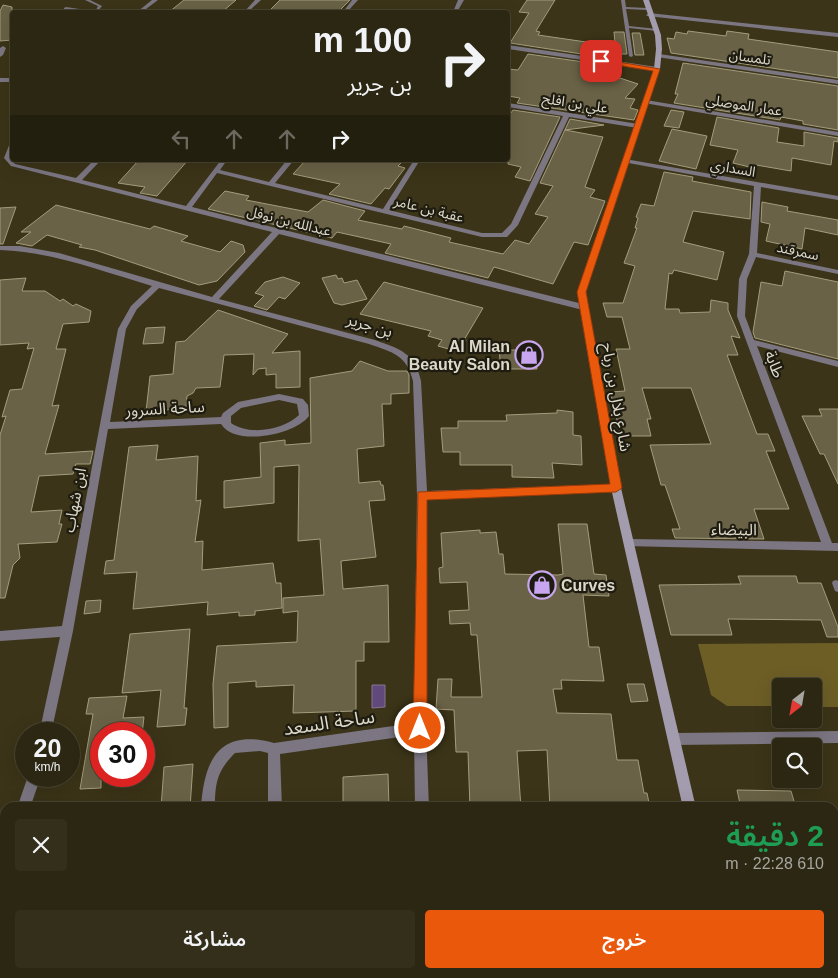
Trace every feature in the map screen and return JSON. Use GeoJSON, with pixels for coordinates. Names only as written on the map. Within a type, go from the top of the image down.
{"type":"FeatureCollection","features":[{"type":"Feature","properties":{"kind":"street"},"geometry":{"type":"LineString","coordinates":[[142,10],[155,0]]}},
{"type":"Feature","properties":{"kind":"street"},"geometry":{"type":"LineString","coordinates":[[248,10],[258,0]]}},
{"type":"Feature","properties":{"kind":"street"},"geometry":{"type":"LineString","coordinates":[[347,10],[355,0]]}},
{"type":"Feature","properties":{"kind":"street"},"geometry":{"type":"LineString","coordinates":[[647,8],[838,35]]}},
{"type":"Feature","properties":{"kind":"street","name":"شارع بلال بن رباح"},"geometry":{"type":"LineString","coordinates":[[647,8],[657,30],[659,56],[657,69],[586,275],[582,292],[583,307],[616,488],[689,802]]}},
{"type":"Feature","properties":{"kind":"street"},"geometry":{"type":"LineString","coordinates":[[510,47],[657,69]]}},
{"type":"Feature","properties":{"kind":"street"},"geometry":{"type":"LineString","coordinates":[[0,55],[2,48]]}},
{"type":"Feature","properties":{"kind":"street","name":"تلمسان"},"geometry":{"type":"LineString","coordinates":[[659,56],[838,82]]}},
{"type":"Feature","properties":{"kind":"street","name":"عمار الموصلي"},"geometry":{"type":"LineString","coordinates":[[646,102],[838,134]]}},
{"type":"Feature","properties":{"kind":"street","name":"علي بن افلح"},"geometry":{"type":"LineString","coordinates":[[510,105],[638,126]]}},
{"type":"Feature","properties":{"kind":"street","name":"عقبة بن عامر"},"geometry":{"type":"LineString","coordinates":[[216,171],[482,235],[504,235],[514,225],[567,115]]}},
{"type":"Feature","properties":{"kind":"street","name":"عبدالله بن نوفل"},"geometry":{"type":"LineString","coordinates":[[10,150],[7,158],[10,162]]}},
{"type":"Feature","properties":{"kind":"street","name":"السداري"},"geometry":{"type":"LineString","coordinates":[[625,161],[838,198]]}},
{"type":"Feature","properties":{"kind":"street","name":"عبدالله بن نوفل"},"geometry":{"type":"LineString","coordinates":[[10,162],[13,165],[583,307]]}},
{"type":"Feature","properties":{"kind":"street"},"geometry":{"type":"LineString","coordinates":[[77,181],[96,162]]}},
{"type":"Feature","properties":{"kind":"street"},"geometry":{"type":"LineString","coordinates":[[188,208],[223,162]]}},
{"type":"Feature","properties":{"kind":"street"},"geometry":{"type":"LineString","coordinates":[[271,184],[289,162]]}},
{"type":"Feature","properties":{"kind":"street"},"geometry":{"type":"LineString","coordinates":[[385,211],[417,162]]}},
{"type":"Feature","properties":{"kind":"street","name":"طابة"},"geometry":{"type":"LineString","coordinates":[[758,184],[753,254],[743,279],[741,316],[833,547]]}},
{"type":"Feature","properties":{"kind":"street"},"geometry":{"type":"LineString","coordinates":[[214,300],[277,230]]}},
{"type":"Feature","properties":{"kind":"street","name":"بن جرير"},"geometry":{"type":"LineString","coordinates":[[0,248],[53,254],[157,285],[372,342],[393,350],[411,360],[417,381],[422,495],[420,728],[422,802]]}},
{"type":"Feature","properties":{"kind":"street","name":"سمرقند"},"geometry":{"type":"LineString","coordinates":[[753,254],[838,272]]}},
{"type":"Feature","properties":{"kind":"street","name":"ابن شهاب"},"geometry":{"type":"LineString","coordinates":[[48,722],[106,426],[122,329],[134,308],[157,285]]}},
{"type":"Feature","properties":{"kind":"street"},"geometry":{"type":"LineString","coordinates":[[751,342],[838,364]]}},
{"type":"Feature","properties":{"kind":"street","name":"ساحة السرور"},"geometry":{"type":"LineString","coordinates":[[279,397],[300,401],[305,410],[304,416],[296,425],[274,431],[239,432],[229,428],[225,420],[229,411],[238,405],[279,397]]}},
{"type":"Feature","properties":{"kind":"street","name":"ساحة السرور"},"geometry":{"type":"LineString","coordinates":[[106,426],[225,420]]}},
{"type":"Feature","properties":{"kind":"street"},"geometry":{"type":"LineString","coordinates":[[422,495],[616,488]]}},
{"type":"Feature","properties":{"kind":"street","name":"البيضاء"},"geometry":{"type":"LineString","coordinates":[[629,543],[833,547]]}},
{"type":"Feature","properties":{"kind":"street"},"geometry":{"type":"LineString","coordinates":[[0,636],[67,631]]}},
{"type":"Feature","properties":{"kind":"street","name":"ساحة السعد"},"geometry":{"type":"LineString","coordinates":[[208,802],[211,773],[222,756],[232,747],[260,745],[274,750],[420,728]]}},
{"type":"Feature","properties":{"kind":"street"},"geometry":{"type":"LineString","coordinates":[[674,739],[838,737]]}},
{"type":"Feature","properties":{"kind":"street","name":"ساحة السعد"},"geometry":{"type":"LineString","coordinates":[[274,750],[275,802]]}},
{"type":"Feature","properties":{"kind":"street"},"geometry":{"type":"LineString","coordinates":[[25,802],[31,787]]}},
{"type":"Feature","properties":{"kind":"lane"},"geometry":{"type":"LineString","coordinates":[[87,0],[100,6],[97,10]]}},
{"type":"Feature","properties":{"kind":"lane"},"geometry":{"type":"LineString","coordinates":[[624,0],[631,56]]}},
{"type":"Feature","properties":{"kind":"lane"},"geometry":{"type":"LineString","coordinates":[[624,8],[647,8]]}},
{"type":"Feature","properties":{"kind":"lane"},"geometry":{"type":"LineString","coordinates":[[626,28],[657,30]]}},
{"type":"Feature","properties":{"kind":"shaded area"},"geometry":{"type":"Polygon","coordinates":[[[838,643],[838,707],[822,707],[822,678],[772,678],[772,706],[727,706],[711,695],[698,644],[838,643]]]}},
{"type":"Feature","properties":{"kind":"shaded area"},"geometry":{"type":"Polygon","coordinates":[[[372,685],[385,685],[385,707],[372,708],[372,685]]]}},
{"type":"Feature","properties":{"kind":"building"},"geometry":{"type":"Polygon","coordinates":[[[184,0],[236,0],[224,10],[172,10],[184,0]]]}},
{"type":"Feature","properties":{"kind":"building"},"geometry":{"type":"Polygon","coordinates":[[[280,0],[350,0],[340,10],[270,10],[280,0]]]}},
{"type":"Feature","properties":{"kind":"building"},"geometry":{"type":"Polygon","coordinates":[[[527,0],[555,0],[536,31],[540,32],[538,35],[593,43],[588,55],[510,43],[529,13],[519,12],[527,0]]]}},
{"type":"Feature","properties":{"kind":"building"},"geometry":{"type":"Polygon","coordinates":[[[3,5],[12,7],[12,10],[10,10],[10,40],[0,41],[0,11],[3,5]]]}},
{"type":"Feature","properties":{"kind":"building"},"geometry":{"type":"Polygon","coordinates":[[[688,31],[726,36],[727,31],[749,34],[748,39],[838,52],[838,78],[671,53],[667,38],[674,39],[676,32],[687,34],[688,31]]]}},
{"type":"Feature","properties":{"kind":"building"},"geometry":{"type":"Polygon","coordinates":[[[614,32],[624,32],[627,54],[616,54],[614,32]]]}},
{"type":"Feature","properties":{"kind":"building"},"geometry":{"type":"Polygon","coordinates":[[[632,33],[640,33],[644,55],[635,55],[632,33]]]}},
{"type":"Feature","properties":{"kind":"building"},"geometry":{"type":"Polygon","coordinates":[[[528,54],[584,62],[583,64],[621,71],[617,77],[638,84],[625,98],[635,99],[630,108],[638,110],[634,120],[517,103],[520,98],[510,96],[510,69],[518,70],[528,54]]]}},
{"type":"Feature","properties":{"kind":"building"},"geometry":{"type":"Polygon","coordinates":[[[683,63],[838,86],[838,130],[803,124],[803,121],[781,117],[780,120],[674,103],[678,94],[675,94],[683,63]]]}},
{"type":"Feature","properties":{"kind":"building"},"geometry":{"type":"Polygon","coordinates":[[[513,110],[560,117],[530,181],[515,177],[521,167],[508,164],[510,162],[510,114],[513,110]]]}},
{"type":"Feature","properties":{"kind":"building"},"geometry":{"type":"Polygon","coordinates":[[[671,110],[684,112],[679,128],[664,126],[671,110]]]}},
{"type":"Feature","properties":{"kind":"building"},"geometry":{"type":"Polygon","coordinates":[[[717,117],[779,128],[777,142],[804,146],[804,132],[838,138],[838,142],[834,141],[831,165],[792,158],[791,171],[756,165],[754,168],[733,163],[738,150],[710,145],[717,117]]]}},
{"type":"Feature","properties":{"kind":"building"},"geometry":{"type":"Polygon","coordinates":[[[570,119],[604,125],[565,130],[603,137],[585,187],[595,190],[590,197],[605,201],[588,245],[574,242],[553,284],[494,267],[488,278],[385,253],[391,244],[337,232],[332,238],[208,209],[225,191],[249,196],[246,200],[308,212],[323,200],[365,211],[358,220],[402,229],[404,226],[451,238],[449,242],[503,254],[515,240],[529,244],[548,217],[535,214],[553,186],[540,183],[570,119]]]}},
{"type":"Feature","properties":{"kind":"building"},"geometry":{"type":"Polygon","coordinates":[[[672,129],[707,136],[696,169],[659,161],[672,129]]]}},
{"type":"Feature","properties":{"kind":"building"},"geometry":{"type":"Polygon","coordinates":[[[137,162],[186,162],[157,196],[140,193],[145,187],[118,183],[137,162]]]}},
{"type":"Feature","properties":{"kind":"building"},"geometry":{"type":"Polygon","coordinates":[[[304,162],[402,162],[398,166],[405,168],[389,189],[385,188],[371,204],[329,194],[340,184],[293,174],[304,162]]]}},
{"type":"Feature","properties":{"kind":"building"},"geometry":{"type":"Polygon","coordinates":[[[664,172],[693,177],[692,181],[751,192],[750,219],[693,211],[683,242],[724,252],[717,280],[674,270],[672,274],[669,273],[665,309],[679,309],[680,313],[710,312],[711,300],[728,303],[728,310],[740,338],[731,336],[738,355],[727,355],[757,434],[768,434],[775,451],[766,451],[789,509],[754,509],[764,539],[675,538],[672,529],[680,529],[665,485],[661,485],[650,445],[711,444],[691,388],[642,388],[651,419],[647,419],[651,436],[621,436],[610,392],[625,391],[616,349],[630,349],[622,317],[607,317],[603,303],[623,303],[635,266],[624,263],[637,228],[635,228],[638,218],[636,217],[641,204],[654,206],[664,172]]]}},
{"type":"Feature","properties":{"kind":"building"},"geometry":{"type":"Polygon","coordinates":[[[762,202],[788,207],[787,211],[838,220],[838,235],[805,228],[802,249],[766,241],[770,224],[761,222],[762,202]]]}},
{"type":"Feature","properties":{"kind":"building"},"geometry":{"type":"Polygon","coordinates":[[[56,205],[150,229],[154,226],[188,236],[181,241],[220,252],[231,241],[243,245],[245,252],[217,281],[199,285],[47,235],[32,246],[16,243],[31,232],[21,232],[56,205]]]}},
{"type":"Feature","properties":{"kind":"building"},"geometry":{"type":"Polygon","coordinates":[[[16,207],[3,244],[0,244],[0,208],[16,207]]]}},
{"type":"Feature","properties":{"kind":"building"},"geometry":{"type":"Polygon","coordinates":[[[785,271],[838,282],[838,359],[755,338],[753,332],[761,282],[782,286],[785,271]]]}},
{"type":"Feature","properties":{"kind":"building"},"geometry":{"type":"Polygon","coordinates":[[[336,275],[338,279],[342,278],[344,283],[357,280],[367,299],[342,305],[334,303],[322,278],[336,275]]]}},
{"type":"Feature","properties":{"kind":"building"},"geometry":{"type":"Polygon","coordinates":[[[283,277],[300,283],[285,299],[279,297],[267,310],[254,306],[264,296],[255,293],[265,282],[283,277]]]}},
{"type":"Feature","properties":{"kind":"building"},"geometry":{"type":"Polygon","coordinates":[[[26,278],[22,291],[45,291],[60,301],[63,299],[73,306],[76,304],[91,311],[89,322],[63,324],[56,349],[66,349],[52,406],[59,405],[45,454],[93,451],[90,464],[76,464],[73,474],[39,476],[31,512],[62,510],[59,524],[62,524],[57,542],[18,544],[20,558],[13,565],[5,598],[0,598],[0,435],[6,416],[2,417],[10,390],[22,389],[34,348],[27,349],[29,343],[0,345],[0,280],[26,278]]]}},
{"type":"Feature","properties":{"kind":"building"},"geometry":{"type":"Polygon","coordinates":[[[384,282],[483,308],[459,352],[438,346],[442,340],[428,336],[431,331],[360,314],[384,282]]]}},
{"type":"Feature","properties":{"kind":"building"},"geometry":{"type":"Polygon","coordinates":[[[218,310],[288,334],[272,353],[300,351],[300,387],[276,388],[276,374],[266,375],[266,368],[258,369],[253,375],[254,354],[224,355],[220,387],[196,388],[193,393],[187,396],[186,408],[146,412],[150,376],[173,374],[176,342],[185,341],[218,310]]]}},
{"type":"Feature","properties":{"kind":"building"},"geometry":{"type":"Polygon","coordinates":[[[165,327],[163,343],[143,344],[146,328],[165,327]]]}},
{"type":"Feature","properties":{"kind":"building"},"geometry":{"type":"Polygon","coordinates":[[[499,350],[534,350],[537,369],[501,369],[499,350]]]}},
{"type":"Feature","properties":{"kind":"building"},"geometry":{"type":"Polygon","coordinates":[[[360,361],[388,371],[407,371],[409,375],[409,393],[391,394],[391,404],[382,404],[384,446],[357,449],[359,483],[380,481],[381,485],[383,485],[385,500],[369,501],[376,557],[341,561],[343,589],[388,585],[389,642],[364,642],[364,661],[356,661],[356,711],[293,713],[294,685],[256,687],[256,681],[228,683],[228,727],[214,728],[213,684],[217,646],[297,642],[298,611],[283,613],[283,598],[324,595],[320,539],[298,541],[299,465],[274,467],[274,503],[224,508],[224,481],[261,477],[260,443],[285,440],[285,445],[311,443],[310,378],[352,371],[360,361]]]}},
{"type":"Feature","properties":{"kind":"building"},"geometry":{"type":"Polygon","coordinates":[[[819,409],[838,409],[838,484],[824,454],[820,454],[802,416],[822,416],[819,409]]]}},
{"type":"Feature","properties":{"kind":"building"},"geometry":{"type":"Polygon","coordinates":[[[557,410],[573,412],[573,435],[581,436],[582,465],[552,463],[554,478],[512,477],[512,465],[460,465],[460,452],[443,452],[441,428],[458,428],[458,421],[507,421],[506,415],[557,413],[557,410]]]}},
{"type":"Feature","properties":{"kind":"building"},"geometry":{"type":"Polygon","coordinates":[[[158,445],[156,460],[198,456],[196,501],[201,500],[195,542],[203,541],[202,570],[273,563],[276,583],[281,583],[282,608],[255,611],[255,615],[239,616],[239,612],[207,615],[208,602],[133,609],[137,572],[104,574],[106,561],[114,560],[129,447],[158,445]]]}},
{"type":"Feature","properties":{"kind":"building"},"geometry":{"type":"Polygon","coordinates":[[[558,524],[587,524],[594,574],[606,575],[609,596],[583,595],[589,647],[599,647],[604,681],[561,680],[562,689],[553,689],[557,713],[611,714],[617,760],[638,760],[644,793],[647,793],[649,802],[550,802],[547,750],[517,751],[521,802],[470,802],[468,752],[456,752],[454,710],[436,709],[438,679],[452,679],[451,697],[482,697],[477,635],[471,635],[470,623],[450,624],[449,611],[469,610],[467,582],[440,583],[439,568],[443,567],[441,533],[480,530],[480,533],[496,532],[499,554],[503,554],[505,574],[563,574],[558,524]]]}},
{"type":"Feature","properties":{"kind":"building"},"geometry":{"type":"Polygon","coordinates":[[[738,576],[796,576],[798,583],[821,583],[838,627],[838,637],[827,637],[821,620],[728,619],[732,635],[671,635],[659,585],[741,584],[738,576]]]}},
{"type":"Feature","properties":{"kind":"building"},"geometry":{"type":"Polygon","coordinates":[[[101,600],[100,612],[84,614],[86,601],[101,600]]]}},
{"type":"Feature","properties":{"kind":"building"},"geometry":{"type":"Polygon","coordinates":[[[190,629],[184,708],[187,708],[185,725],[157,727],[161,690],[122,693],[130,634],[190,629]]]}},
{"type":"Feature","properties":{"kind":"building"},"geometry":{"type":"Polygon","coordinates":[[[627,684],[644,684],[648,701],[631,702],[627,684]]]}},
{"type":"Feature","properties":{"kind":"building"},"geometry":{"type":"Polygon","coordinates":[[[127,696],[123,718],[144,717],[143,722],[92,722],[93,714],[86,714],[89,698],[127,696]]]}},
{"type":"Feature","properties":{"kind":"building"},"geometry":{"type":"Polygon","coordinates":[[[90,731],[90,787],[101,788],[80,789],[90,731]]]}},
{"type":"Feature","properties":{"kind":"building"},"geometry":{"type":"Polygon","coordinates":[[[193,764],[190,802],[161,802],[164,767],[193,764]]]}},
{"type":"Feature","properties":{"kind":"building"},"geometry":{"type":"Polygon","coordinates":[[[388,774],[389,802],[343,802],[343,777],[388,774]]]}},
{"type":"Feature","properties":{"kind":"building"},"geometry":{"type":"Polygon","coordinates":[[[737,790],[791,791],[794,802],[740,802],[737,790]]]}},
{"type":"Feature","properties":{"kind":"place","name":"Al Milan Beauty Salon"},"geometry":{"type":"Point","coordinates":[529,355]}},
{"type":"Feature","properties":{"kind":"place","name":"Curves"},"geometry":{"type":"Point","coordinates":[542,585]}},
{"type":"Feature","properties":{"kind":"route"},"geometry":{"type":"LineString","coordinates":[[420,728],[422,495],[616,488],[583,307],[582,292],[586,275],[657,69],[601,61]]}}]}
